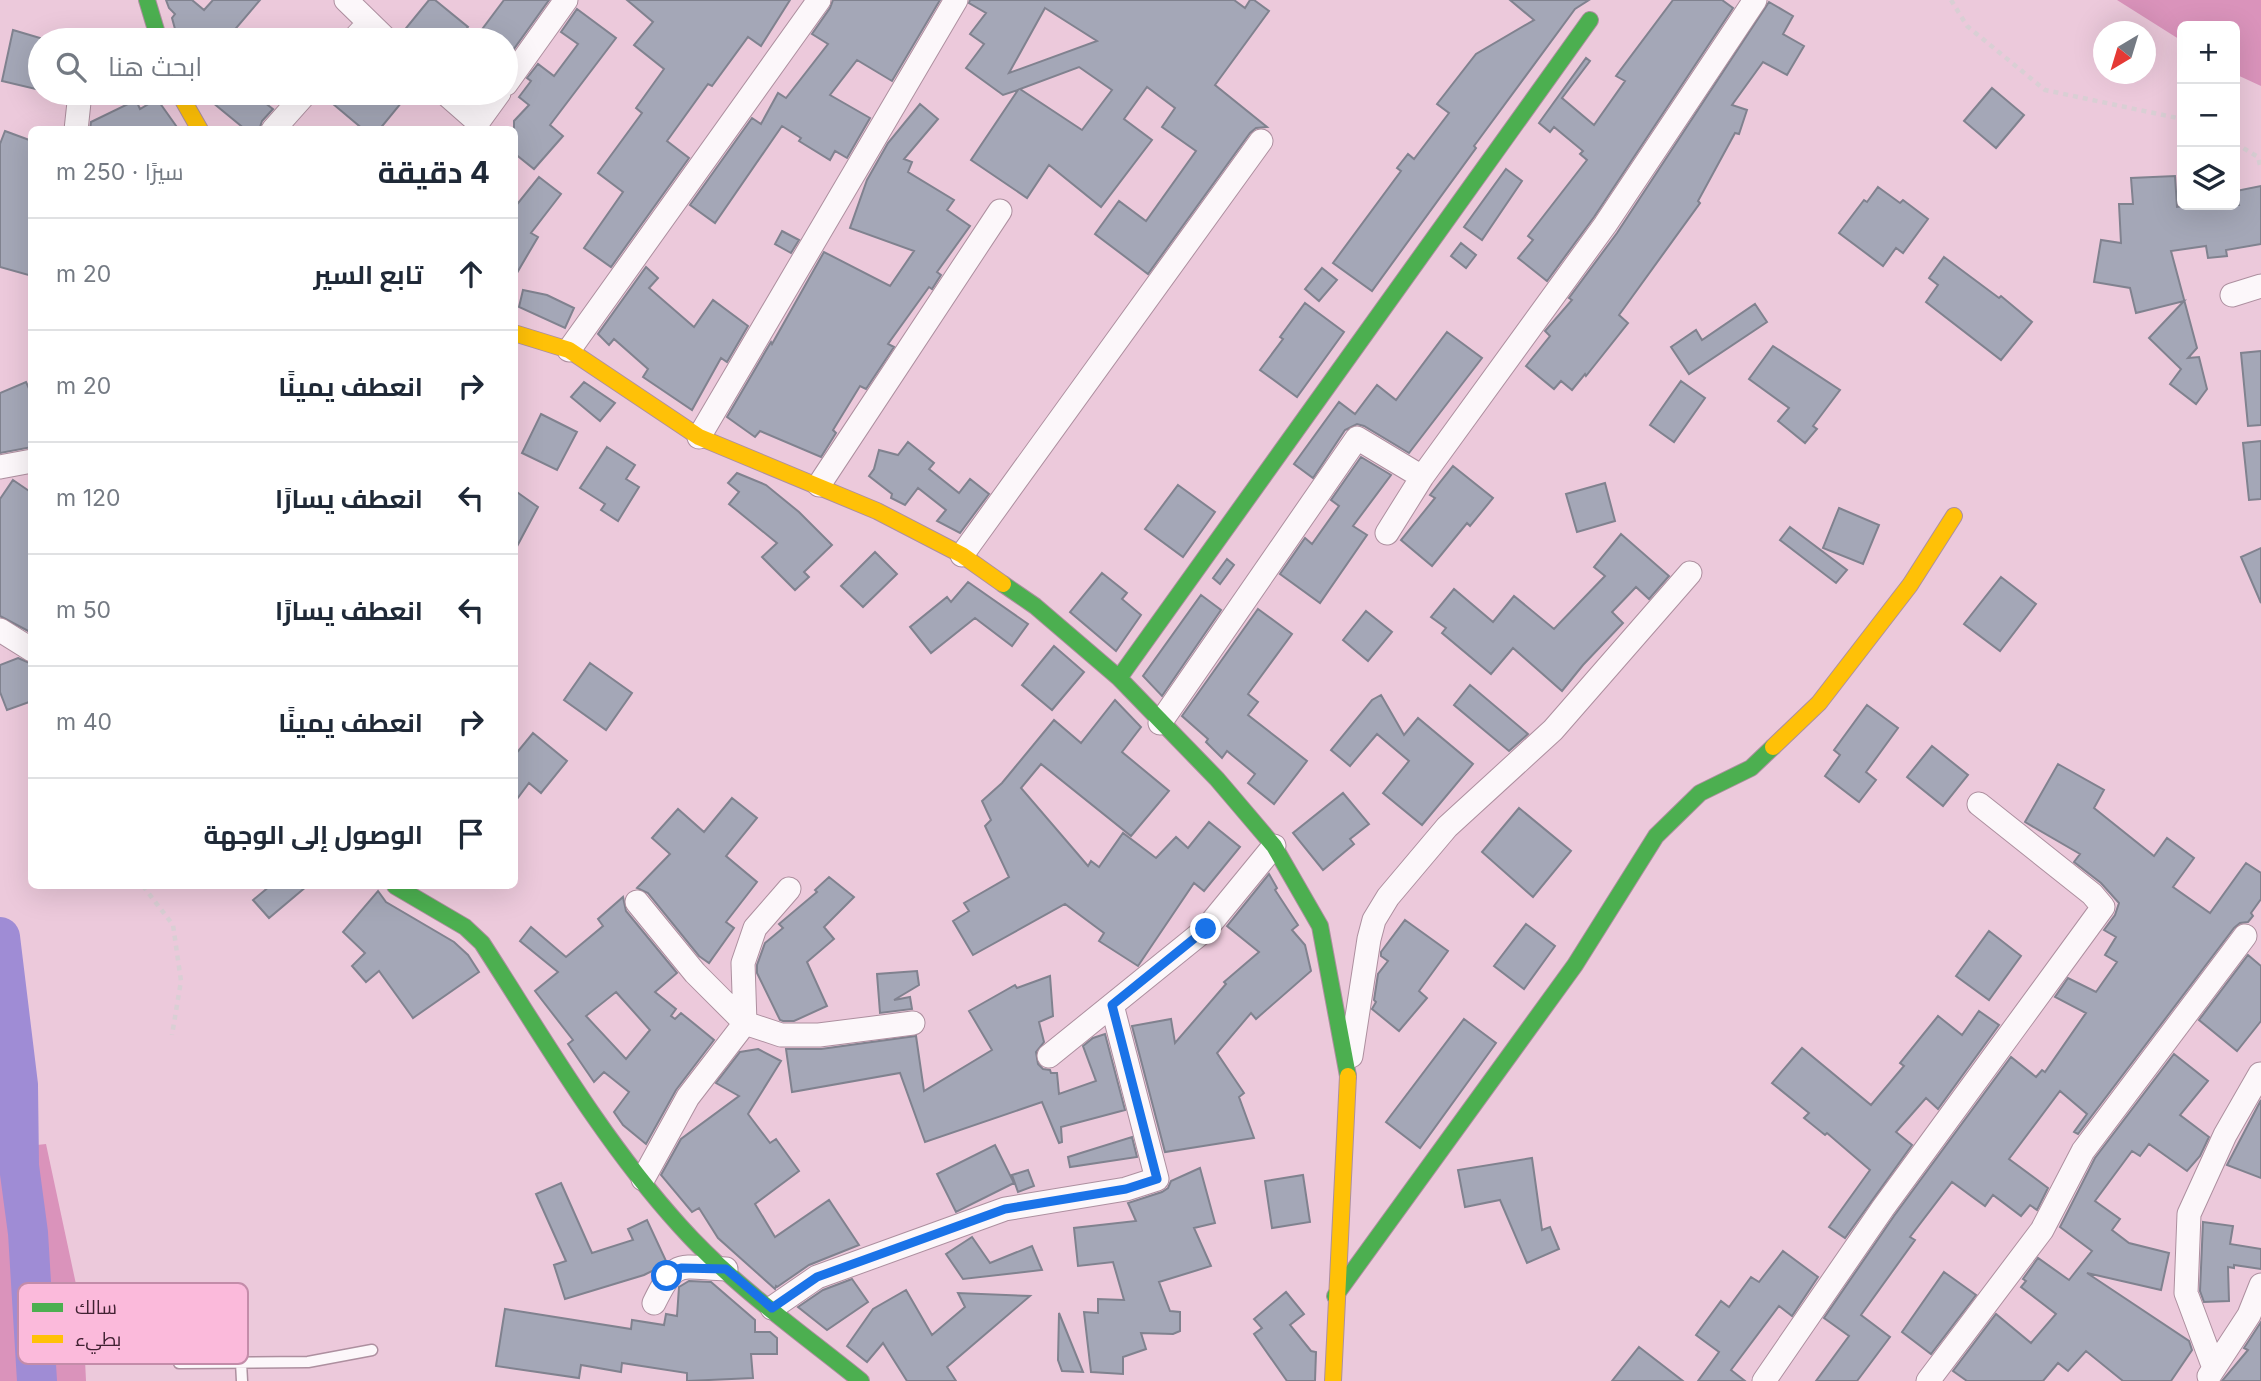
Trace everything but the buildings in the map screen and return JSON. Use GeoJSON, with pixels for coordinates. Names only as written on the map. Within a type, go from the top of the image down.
{"type":"FeatureCollection","features":[{"type":"Feature","properties":{"kind":"street"},"geometry":{"type":"LineString","coordinates":[[146,0],[155,28]]}},
{"type":"Feature","properties":{"kind":"street"},"geometry":{"type":"LineString","coordinates":[[346,0],[359,28]]}},
{"type":"Feature","properties":{"kind":"street"},"geometry":{"type":"LineString","coordinates":[[518,67],[566,0]]}},
{"type":"Feature","properties":{"kind":"street"},"geometry":{"type":"LineString","coordinates":[[569,350],[819,0]]}},
{"type":"Feature","properties":{"kind":"street"},"geometry":{"type":"LineString","coordinates":[[699,436],[956,0]]}},
{"type":"Feature","properties":{"kind":"street"},"geometry":{"type":"LineString","coordinates":[[1387,533],[1422,477],[1605,225],[1755,0]]}},
{"type":"Feature","properties":{"kind":"street"},"geometry":{"type":"LineString","coordinates":[[1119,678],[1590,20]]}},
{"type":"Feature","properties":{"kind":"street"},"geometry":{"type":"LineString","coordinates":[[76,126],[79,105]]}},
{"type":"Feature","properties":{"kind":"street"},"geometry":{"type":"LineString","coordinates":[[187,105],[199,126]]}},
{"type":"Feature","properties":{"kind":"street"},"geometry":{"type":"LineString","coordinates":[[277,126],[295,105]]}},
{"type":"Feature","properties":{"kind":"street"},"geometry":{"type":"LineString","coordinates":[[459,105],[478,122],[490,105]]}},
{"type":"Feature","properties":{"kind":"street"},"geometry":{"type":"LineString","coordinates":[[962,555],[1261,141]]}},
{"type":"Feature","properties":{"kind":"street"},"geometry":{"type":"LineString","coordinates":[[819,485],[1000,211]]}},
{"type":"Feature","properties":{"kind":"street"},"geometry":{"type":"LineString","coordinates":[[2232,295],[2261,286]]}},
{"type":"Feature","properties":{"kind":"street"},"geometry":{"type":"LineString","coordinates":[[518,334],[569,350],[699,436],[877,511],[962,555],[1035,606],[1119,678],[1217,779],[1274,846],[1320,926],[1348,1076]]}},
{"type":"Feature","properties":{"kind":"street"},"geometry":{"type":"LineString","coordinates":[[1160,723],[1357,438],[1422,477]]}},
{"type":"Feature","properties":{"kind":"street"},"geometry":{"type":"LineString","coordinates":[[0,467],[28,462]]}},
{"type":"Feature","properties":{"kind":"street"},"geometry":{"type":"LineString","coordinates":[[1335,1296],[1575,965],[1656,836],[1700,793],[1751,768],[1819,703],[1910,585],[1954,516]]}},
{"type":"Feature","properties":{"kind":"street"},"geometry":{"type":"LineString","coordinates":[[1333,1381],[1335,1296],[1348,1076],[1374,920],[1388,897],[1447,827],[1553,730],[1690,573]]}},
{"type":"Feature","properties":{"kind":"street"},"geometry":{"type":"LineString","coordinates":[[0,630],[28,648]]}},
{"type":"Feature","properties":{"kind":"street"},"geometry":{"type":"LineString","coordinates":[[1764,1381],[1883,1208],[2103,907],[2092,894],[1979,804]]}},
{"type":"Feature","properties":{"kind":"street"},"geometry":{"type":"LineString","coordinates":[[1049,1056],[1206,929],[1274,846]]}},
{"type":"Feature","properties":{"kind":"street"},"geometry":{"type":"LineString","coordinates":[[400,889],[465,927],[482,943],[609,1136],[680,1226],[726,1269],[861,1381]]}},
{"type":"Feature","properties":{"kind":"street"},"geometry":{"type":"LineString","coordinates":[[643,1179],[688,1097],[745,1023],[743,963],[755,928],[789,889]]}},
{"type":"Feature","properties":{"kind":"street"},"geometry":{"type":"LineString","coordinates":[[637,902],[695,973],[745,1023],[780,1035],[819,1035],[913,1023]]}},
{"type":"Feature","properties":{"kind":"street"},"geometry":{"type":"LineString","coordinates":[[1928,1381],[2042,1230],[2083,1152],[2245,936]]}},
{"type":"Feature","properties":{"kind":"street"},"geometry":{"type":"LineString","coordinates":[[772,1308],[817,1277],[1005,1209],[1126,1189],[1157,1179],[1112,1005]]}},
{"type":"Feature","properties":{"kind":"street"},"geometry":{"type":"LineString","coordinates":[[2210,1375],[2186,1293],[2189,1214],[2225,1135],[2260,1074]]}},
{"type":"Feature","properties":{"kind":"street"},"geometry":{"type":"LineString","coordinates":[[654,1303],[667,1276],[673,1270],[726,1269]]}},
{"type":"Feature","properties":{"kind":"street"},"geometry":{"type":"LineString","coordinates":[[2210,1375],[2249,1315],[2261,1285]]}},
{"type":"Feature","properties":{"kind":"lane"},"geometry":{"type":"LineString","coordinates":[[248,1362],[308,1362],[373,1350]]}},
{"type":"Feature","properties":{"kind":"path"},"geometry":{"type":"LineString","coordinates":[[1951,0],[1967,26],[2045,90],[2177,118]]}},
{"type":"Feature","properties":{"kind":"path"},"geometry":{"type":"LineString","coordinates":[[2240,146],[2258,157],[2261,169]]}},
{"type":"Feature","properties":{"kind":"path"},"geometry":{"type":"LineString","coordinates":[[146,889],[173,925],[181,981],[172,1034]]}},
{"type":"Feature","properties":{"kind":"shaded area"},"geometry":{"type":"Polygon","coordinates":[[[2117,0],[2261,0],[2261,86],[2240,76],[2240,21],[2177,21],[2177,38],[2156,25],[2156,21],[2150,21],[2117,0]]]}},
{"type":"Feature","properties":{"kind":"shaded area"},"geometry":{"type":"Polygon","coordinates":[[[46,1144],[76,1283],[18,1283],[18,1364],[85,1364],[86,1381],[0,1381],[0,1149],[46,1144]]]}},
{"type":"Feature","properties":{"kind":"waterway"},"geometry":{"type":"LineString","coordinates":[[0,937],[18,1085],[19,1166],[31,1283]]}},
{"type":"Feature","properties":{"kind":"waterway"},"geometry":{"type":"LineString","coordinates":[[36,1364],[37,1381]]}},
{"type":"Feature","properties":{"kind":"traffic: fast"},"geometry":{"type":"LineString","coordinates":[[147,0],[155,28]]}},
{"type":"Feature","properties":{"kind":"traffic: fast"},"geometry":{"type":"LineString","coordinates":[[1119,678],[1590,20]]}},
{"type":"Feature","properties":{"kind":"traffic: fast"},"geometry":{"type":"LineString","coordinates":[[1003,584],[1035,606],[1119,678],[1217,779],[1274,846],[1320,926],[1348,1076]]}},
{"type":"Feature","properties":{"kind":"traffic: fast"},"geometry":{"type":"LineString","coordinates":[[1335,1296],[1575,965],[1656,836],[1700,793],[1751,768],[1773,747]]}},
{"type":"Feature","properties":{"kind":"traffic: fast"},"geometry":{"type":"LineString","coordinates":[[400,889],[465,927],[482,943],[599,1124],[652,1193],[700,1248],[744,1288],[861,1381]]}},
{"type":"Feature","properties":{"kind":"traffic: slow"},"geometry":{"type":"LineString","coordinates":[[186,105],[198,126]]}},
{"type":"Feature","properties":{"kind":"traffic: slow"},"geometry":{"type":"LineString","coordinates":[[518,334],[569,350],[699,437],[877,511],[962,555],[1003,584]]}},
{"type":"Feature","properties":{"kind":"traffic: slow"},"geometry":{"type":"LineString","coordinates":[[1773,747],[1819,703],[1910,585],[1954,516]]}},
{"type":"Feature","properties":{"kind":"traffic: slow"},"geometry":{"type":"LineString","coordinates":[[1333,1381],[1348,1076]]}},
{"type":"Feature","properties":{"kind":"route"},"geometry":{"type":"LineString","coordinates":[[667,1276],[673,1270],[681,1268],[726,1269],[772,1308],[817,1277],[1005,1209],[1126,1189],[1157,1179],[1112,1005],[1206,929]]}}]}
